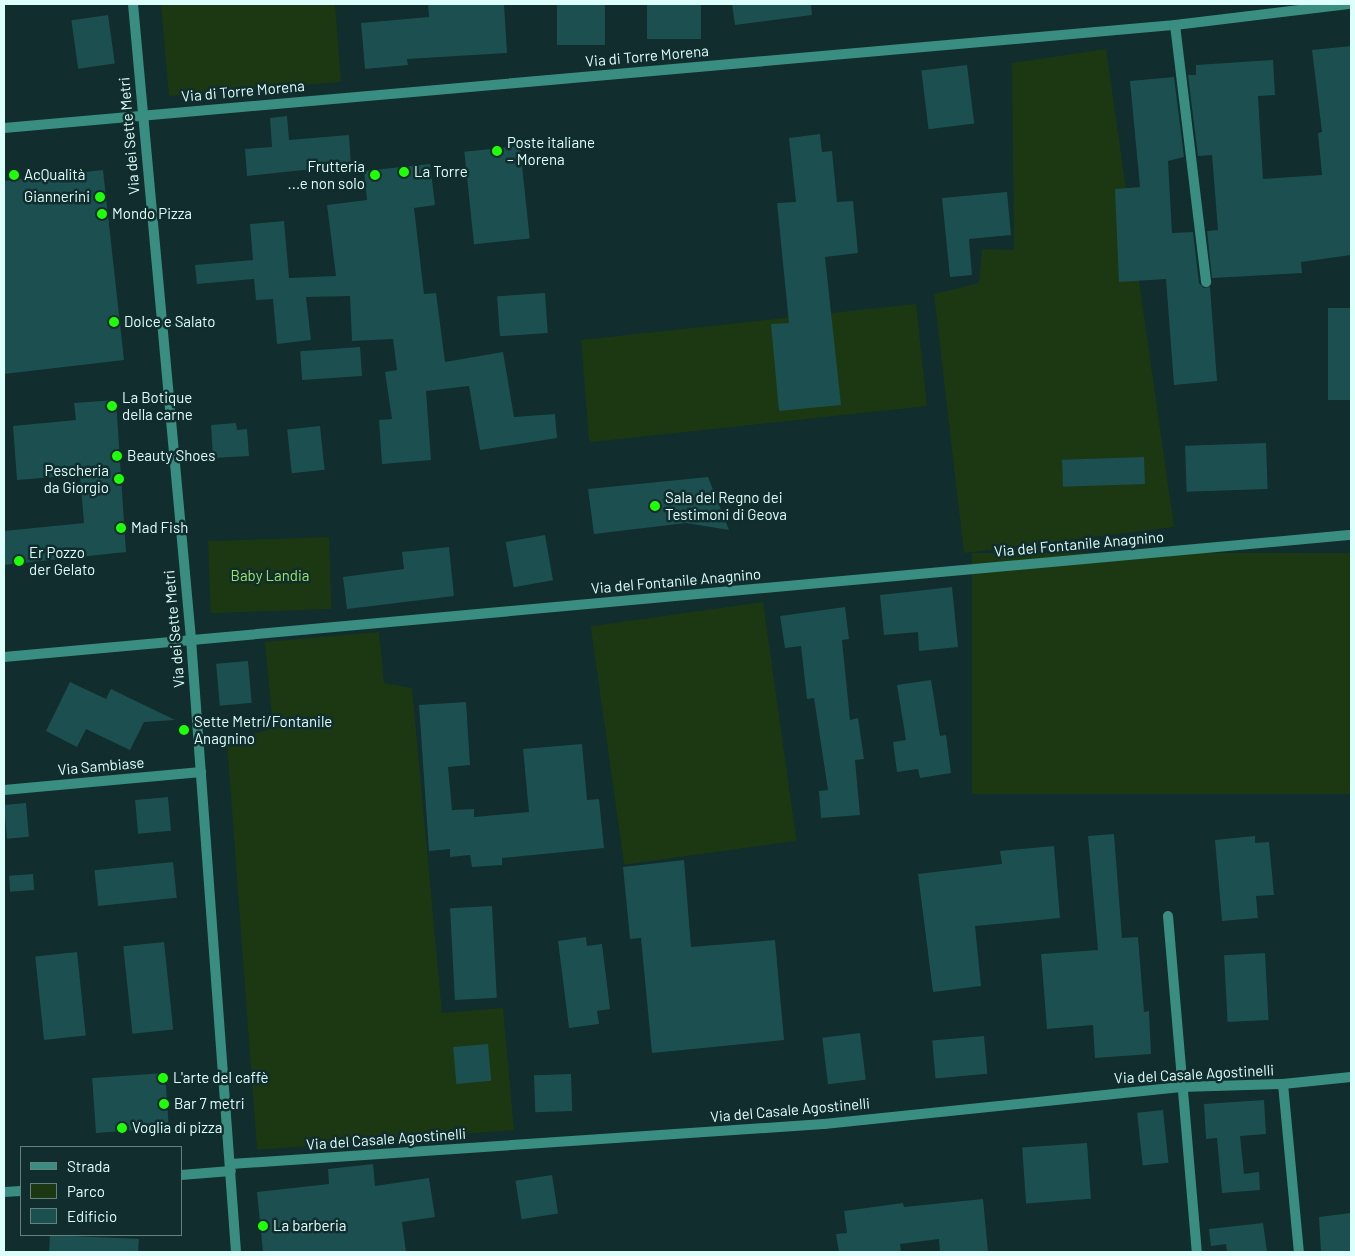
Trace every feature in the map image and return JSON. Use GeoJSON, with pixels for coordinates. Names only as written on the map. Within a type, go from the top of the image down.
{"type":"FeatureCollection","features":[{"type":"Feature","properties":{"kind":"street","name":"Via dei Sette Metri"},"geometry":{"type":"LineString","coordinates":[[134,4],[191,639],[236,1252]]}},
{"type":"Feature","properties":{"kind":"street","name":"Via di Torre Morena"},"geometry":{"type":"LineString","coordinates":[[4,128],[1175,25],[1292,8],[1349,4]]}},
{"type":"Feature","properties":{"kind":"street"},"geometry":{"type":"LineString","coordinates":[[1175,25],[1206,282]]}},
{"type":"Feature","properties":{"kind":"street","name":"Via del Fontanile Anagnino"},"geometry":{"type":"LineString","coordinates":[[4,657],[1351,535]]}},
{"type":"Feature","properties":{"kind":"street","name":"Via Sambiase"},"geometry":{"type":"LineString","coordinates":[[4,790],[201,772]]}},
{"type":"Feature","properties":{"kind":"street"},"geometry":{"type":"LineString","coordinates":[[1168,916],[1181,1087],[1197,1252]]}},
{"type":"Feature","properties":{"kind":"street","name":"Via del Casale Agostinelli"},"geometry":{"type":"LineString","coordinates":[[182,1175],[231,1168],[824,1124],[1181,1087],[1283,1084],[1351,1077]]}},
{"type":"Feature","properties":{"kind":"street"},"geometry":{"type":"LineString","coordinates":[[1283,1084],[1299,1252]]}},
{"type":"Feature","properties":{"kind":"street"},"geometry":{"type":"LineString","coordinates":[[4,1192],[20,1190]]}},
{"type":"Feature","properties":{"kind":"green space"},"geometry":{"type":"Polygon","coordinates":[[[161,4],[335,4],[341,82],[169,96],[161,4]]]}},
{"type":"Feature","properties":{"kind":"green space"},"geometry":{"type":"Polygon","coordinates":[[[1106,49],[1174,527],[964,553],[934,294],[979,283],[982,249],[1014,250],[1012,63],[1106,49]]]}},
{"type":"Feature","properties":{"kind":"green space"},"geometry":{"type":"Polygon","coordinates":[[[916,304],[927,406],[592,442],[589,439],[581,340],[916,304]]]}},
{"type":"Feature","properties":{"kind":"green space","name":"Baby Landia"},"geometry":{"type":"Polygon","coordinates":[[[329,537],[332,609],[211,613],[208,541],[329,537]]]}},
{"type":"Feature","properties":{"kind":"green space"},"geometry":{"type":"Polygon","coordinates":[[[972,553],[1351,553],[1351,794],[972,794],[972,553]]]}},
{"type":"Feature","properties":{"kind":"green space"},"geometry":{"type":"Polygon","coordinates":[[[763,602],[797,841],[624,865],[591,626],[763,602]]]}},
{"type":"Feature","properties":{"kind":"green space"},"geometry":{"type":"Polygon","coordinates":[[[379,632],[384,683],[412,688],[442,1013],[503,1008],[514,1130],[257,1150],[227,742],[273,728],[265,642],[379,632]]]}},
{"type":"Feature","properties":{"kind":"building"},"geometry":{"type":"Polygon","coordinates":[[[428,4],[504,4],[507,53],[407,59],[408,65],[365,69],[361,23],[429,17],[428,4]]]}},
{"type":"Feature","properties":{"kind":"building"},"geometry":{"type":"Polygon","coordinates":[[[557,4],[605,4],[605,45],[557,45],[557,4]]]}},
{"type":"Feature","properties":{"kind":"building"},"geometry":{"type":"Polygon","coordinates":[[[647,4],[701,4],[701,39],[647,39],[647,4]]]}},
{"type":"Feature","properties":{"kind":"building"},"geometry":{"type":"Polygon","coordinates":[[[732,4],[811,4],[812,15],[735,25],[732,4]]]}},
{"type":"Feature","properties":{"kind":"building"},"geometry":{"type":"Polygon","coordinates":[[[108,15],[115,64],[78,69],[71,20],[108,15]]]}},
{"type":"Feature","properties":{"kind":"building"},"geometry":{"type":"Polygon","coordinates":[[[1351,46],[1351,255],[1301,262],[1302,273],[1212,278],[1207,231],[1218,230],[1212,155],[1198,156],[1188,75],[1196,75],[1196,65],[1273,60],[1275,95],[1258,96],[1263,179],[1322,175],[1318,133],[1322,132],[1312,50],[1351,46]]]}},
{"type":"Feature","properties":{"kind":"building"},"geometry":{"type":"Polygon","coordinates":[[[967,65],[974,124],[929,129],[921,71],[967,65]]]}},
{"type":"Feature","properties":{"kind":"building"},"geometry":{"type":"Polygon","coordinates":[[[1174,77],[1184,157],[1168,161],[1172,233],[1193,232],[1199,283],[1204,288],[1210,287],[1217,381],[1174,385],[1166,279],[1119,282],[1115,189],[1140,187],[1130,81],[1174,77]]]}},
{"type":"Feature","properties":{"kind":"building"},"geometry":{"type":"Polygon","coordinates":[[[287,116],[289,140],[349,135],[351,165],[247,176],[245,149],[272,147],[270,118],[287,116]]]}},
{"type":"Feature","properties":{"kind":"building"},"geometry":{"type":"Polygon","coordinates":[[[820,134],[822,152],[832,151],[837,202],[853,201],[858,253],[825,257],[841,405],[779,411],[771,324],[789,323],[777,203],[796,202],[789,138],[820,134]]]}},
{"type":"Feature","properties":{"kind":"building"},"geometry":{"type":"Polygon","coordinates":[[[520,146],[530,238],[474,244],[464,152],[520,146]]]}},
{"type":"Feature","properties":{"kind":"building"},"geometry":{"type":"Polygon","coordinates":[[[430,164],[435,205],[414,208],[424,294],[436,293],[445,362],[503,352],[514,417],[555,414],[557,438],[480,450],[469,386],[426,391],[431,460],[382,464],[379,420],[392,419],[385,372],[397,370],[393,339],[352,341],[350,296],[306,297],[311,340],[277,344],[273,299],[256,300],[254,279],[197,284],[195,265],[253,260],[250,224],[284,221],[289,278],[336,276],[327,205],[367,200],[364,171],[430,164]]]}},
{"type":"Feature","properties":{"kind":"building"},"geometry":{"type":"Polygon","coordinates":[[[103,170],[124,360],[4,374],[4,181],[103,170]]]}},
{"type":"Feature","properties":{"kind":"building"},"geometry":{"type":"Polygon","coordinates":[[[1007,192],[1011,235],[969,239],[972,275],[950,277],[942,198],[1007,192]]]}},
{"type":"Feature","properties":{"kind":"building"},"geometry":{"type":"Polygon","coordinates":[[[545,293],[548,333],[500,336],[497,296],[545,293]]]}},
{"type":"Feature","properties":{"kind":"building"},"geometry":{"type":"Polygon","coordinates":[[[1328,308],[1351,308],[1351,400],[1328,400],[1328,308]]]}},
{"type":"Feature","properties":{"kind":"building"},"geometry":{"type":"Polygon","coordinates":[[[360,347],[362,376],[302,380],[300,351],[360,347]]]}},
{"type":"Feature","properties":{"kind":"building"},"geometry":{"type":"Polygon","coordinates":[[[116,400],[126,552],[4,565],[4,531],[84,523],[80,475],[17,480],[13,426],[76,420],[74,403],[116,400]]]}},
{"type":"Feature","properties":{"kind":"building"},"geometry":{"type":"Polygon","coordinates":[[[236,423],[237,430],[247,429],[249,456],[213,458],[211,425],[236,423]]]}},
{"type":"Feature","properties":{"kind":"building"},"geometry":{"type":"Polygon","coordinates":[[[320,426],[325,470],[292,473],[287,429],[320,426]]]}},
{"type":"Feature","properties":{"kind":"building"},"geometry":{"type":"Polygon","coordinates":[[[1266,443],[1268,489],[1187,492],[1185,446],[1266,443]]]}},
{"type":"Feature","properties":{"kind":"building"},"geometry":{"type":"Polygon","coordinates":[[[1144,457],[1145,484],[1063,487],[1062,460],[1144,457]]]}},
{"type":"Feature","properties":{"kind":"building","name":"Sala del Regno dei Testimoni di Geova"},"geometry":{"type":"Polygon","coordinates":[[[708,477],[729,530],[686,523],[594,534],[588,489],[708,477]]]}},
{"type":"Feature","properties":{"kind":"building"},"geometry":{"type":"Polygon","coordinates":[[[545,535],[553,580],[514,587],[506,542],[545,535]]]}},
{"type":"Feature","properties":{"kind":"building"},"geometry":{"type":"Polygon","coordinates":[[[449,547],[454,596],[347,609],[343,577],[404,569],[402,552],[449,547]]]}},
{"type":"Feature","properties":{"kind":"building"},"geometry":{"type":"Polygon","coordinates":[[[952,587],[958,647],[919,651],[918,632],[884,635],[880,595],[952,587]]]}},
{"type":"Feature","properties":{"kind":"building"},"geometry":{"type":"Polygon","coordinates":[[[845,607],[849,639],[842,640],[850,720],[858,718],[864,759],[855,760],[860,815],[821,818],[819,791],[828,790],[814,698],[807,699],[801,646],[785,648],[780,616],[845,607]]]}},
{"type":"Feature","properties":{"kind":"building"},"geometry":{"type":"Polygon","coordinates":[[[248,661],[252,703],[220,706],[216,664],[248,661]]]}},
{"type":"Feature","properties":{"kind":"building"},"geometry":{"type":"Polygon","coordinates":[[[931,680],[940,736],[946,735],[951,773],[920,778],[918,769],[897,772],[893,742],[906,740],[897,685],[931,680]]]}},
{"type":"Feature","properties":{"kind":"building"},"geometry":{"type":"Polygon","coordinates":[[[70,682],[106,699],[111,689],[175,720],[144,722],[130,750],[86,729],[77,747],[46,731],[70,682]]]}},
{"type":"Feature","properties":{"kind":"building"},"geometry":{"type":"Polygon","coordinates":[[[466,702],[470,765],[448,767],[452,810],[474,809],[474,817],[529,812],[523,749],[582,744],[587,800],[599,799],[604,848],[502,858],[502,865],[472,867],[470,855],[450,857],[450,849],[429,851],[419,705],[466,702]]]}},
{"type":"Feature","properties":{"kind":"building"},"geometry":{"type":"Polygon","coordinates":[[[168,797],[171,831],[138,834],[135,800],[168,797]]]}},
{"type":"Feature","properties":{"kind":"building"},"geometry":{"type":"Polygon","coordinates":[[[26,803],[29,837],[7,839],[4,805],[26,803]]]}},
{"type":"Feature","properties":{"kind":"building"},"geometry":{"type":"Polygon","coordinates":[[[1114,834],[1122,938],[1138,937],[1144,1012],[1149,1011],[1151,1054],[1095,1058],[1093,1025],[1047,1029],[1041,954],[1098,950],[1088,836],[1114,834]]]}},
{"type":"Feature","properties":{"kind":"building"},"geometry":{"type":"Polygon","coordinates":[[[1255,836],[1255,843],[1269,842],[1274,895],[1256,896],[1258,918],[1222,921],[1215,840],[1255,836]]]}},
{"type":"Feature","properties":{"kind":"building"},"geometry":{"type":"Polygon","coordinates":[[[1054,846],[1060,918],[975,926],[981,986],[933,992],[918,874],[1002,864],[1000,851],[1054,846]]]}},
{"type":"Feature","properties":{"kind":"building"},"geometry":{"type":"Polygon","coordinates":[[[684,860],[691,947],[775,940],[784,1040],[652,1053],[641,938],[630,939],[623,867],[684,860]]]}},
{"type":"Feature","properties":{"kind":"building"},"geometry":{"type":"Polygon","coordinates":[[[173,862],[177,898],[98,906],[94,870],[173,862]]]}},
{"type":"Feature","properties":{"kind":"building"},"geometry":{"type":"Polygon","coordinates":[[[33,874],[34,890],[10,892],[9,876],[33,874]]]}},
{"type":"Feature","properties":{"kind":"building"},"geometry":{"type":"Polygon","coordinates":[[[492,906],[497,998],[455,1000],[450,908],[492,906]]]}},
{"type":"Feature","properties":{"kind":"building"},"geometry":{"type":"Polygon","coordinates":[[[586,937],[587,946],[602,944],[610,1009],[597,1011],[599,1024],[569,1028],[558,941],[586,937]]]}},
{"type":"Feature","properties":{"kind":"building"},"geometry":{"type":"Polygon","coordinates":[[[164,942],[173,1030],[132,1034],[123,946],[164,942]]]}},
{"type":"Feature","properties":{"kind":"building"},"geometry":{"type":"Polygon","coordinates":[[[77,952],[86,1036],[44,1040],[35,956],[77,952]]]}},
{"type":"Feature","properties":{"kind":"building"},"geometry":{"type":"Polygon","coordinates":[[[1265,953],[1269,1020],[1228,1022],[1224,955],[1265,953]]]}},
{"type":"Feature","properties":{"kind":"building"},"geometry":{"type":"Polygon","coordinates":[[[860,1033],[866,1080],[828,1084],[822,1038],[860,1033]]]}},
{"type":"Feature","properties":{"kind":"building"},"geometry":{"type":"Polygon","coordinates":[[[984,1036],[987,1074],[936,1078],[932,1041],[984,1036]]]}},
{"type":"Feature","properties":{"kind":"building"},"geometry":{"type":"Polygon","coordinates":[[[488,1044],[491,1081],[456,1084],[453,1047],[488,1044]]]}},
{"type":"Feature","properties":{"kind":"building"},"geometry":{"type":"Polygon","coordinates":[[[165,1073],[169,1128],[96,1133],[92,1078],[165,1073]]]}},
{"type":"Feature","properties":{"kind":"building"},"geometry":{"type":"Polygon","coordinates":[[[571,1074],[572,1111],[535,1112],[534,1075],[571,1074]]]}},
{"type":"Feature","properties":{"kind":"building"},"geometry":{"type":"Polygon","coordinates":[[[1264,1100],[1266,1134],[1240,1136],[1244,1174],[1259,1172],[1260,1190],[1222,1193],[1217,1138],[1206,1139],[1204,1104],[1264,1100]]]}},
{"type":"Feature","properties":{"kind":"building"},"geometry":{"type":"Polygon","coordinates":[[[1163,1110],[1169,1163],[1143,1165],[1137,1113],[1163,1110]]]}},
{"type":"Feature","properties":{"kind":"building"},"geometry":{"type":"Polygon","coordinates":[[[1087,1143],[1091,1199],[1026,1203],[1022,1148],[1087,1143]]]}},
{"type":"Feature","properties":{"kind":"building"},"geometry":{"type":"Polygon","coordinates":[[[373,1164],[375,1186],[429,1178],[435,1217],[402,1222],[406,1252],[263,1252],[257,1192],[329,1184],[328,1169],[373,1164]]]}},
{"type":"Feature","properties":{"kind":"building"},"geometry":{"type":"Polygon","coordinates":[[[552,1175],[558,1214],[522,1219],[515,1181],[552,1175]]]}},
{"type":"Feature","properties":{"kind":"building"},"geometry":{"type":"Polygon","coordinates":[[[983,1199],[988,1252],[940,1252],[939,1239],[900,1244],[901,1252],[839,1252],[836,1234],[847,1233],[844,1211],[903,1203],[904,1207],[983,1199]]]}},
{"type":"Feature","properties":{"kind":"building"},"geometry":{"type":"Polygon","coordinates":[[[1351,1213],[1351,1251],[1321,1252],[1319,1217],[1351,1213]]]}},
{"type":"Feature","properties":{"kind":"building"},"geometry":{"type":"Polygon","coordinates":[[[1263,1223],[1267,1252],[1227,1252],[1226,1244],[1211,1246],[1209,1229],[1263,1223]]]}},
{"type":"Feature","properties":{"kind":"building"},"geometry":{"type":"Polygon","coordinates":[[[50,1236],[139,1239],[138,1252],[49,1252],[50,1236]]]}},
{"type":"Feature","properties":{"kind":"place","name":"Poste italiane – Morena"},"geometry":{"type":"Point","coordinates":[497,151]}},
{"type":"Feature","properties":{"kind":"place","name":"La Torre"},"geometry":{"type":"Point","coordinates":[404,172]}},
{"type":"Feature","properties":{"kind":"place","name":"AcQualità"},"geometry":{"type":"Point","coordinates":[14,175]}},
{"type":"Feature","properties":{"kind":"place","name":"Frutteria ...e non solo"},"geometry":{"type":"Point","coordinates":[375,175]}},
{"type":"Feature","properties":{"kind":"place","name":"Giannerini"},"geometry":{"type":"Point","coordinates":[100,197]}},
{"type":"Feature","properties":{"kind":"place","name":"Mondo Pizza"},"geometry":{"type":"Point","coordinates":[102,214]}},
{"type":"Feature","properties":{"kind":"place","name":"Dolce e Salato"},"geometry":{"type":"Point","coordinates":[114,322]}},
{"type":"Feature","properties":{"kind":"place","name":"La Botique della carne"},"geometry":{"type":"Point","coordinates":[112,406]}},
{"type":"Feature","properties":{"kind":"place","name":"Beauty Shoes"},"geometry":{"type":"Point","coordinates":[117,456]}},
{"type":"Feature","properties":{"kind":"place","name":"Pescheria da Giorgio"},"geometry":{"type":"Point","coordinates":[119,479]}},
{"type":"Feature","properties":{"kind":"place","name":"Sala del Regno dei Testimoni di Geova"},"geometry":{"type":"Point","coordinates":[655,506]}},
{"type":"Feature","properties":{"kind":"place","name":"Mad Fish"},"geometry":{"type":"Point","coordinates":[121,528]}},
{"type":"Feature","properties":{"kind":"place","name":"Er Pozzo der Gelato"},"geometry":{"type":"Point","coordinates":[19,561]}},
{"type":"Feature","properties":{"kind":"place","name":"Sette Metri/Fontanile Anagnino"},"geometry":{"type":"Point","coordinates":[184,730]}},
{"type":"Feature","properties":{"kind":"place","name":"L'arte del caffè"},"geometry":{"type":"Point","coordinates":[163,1078]}},
{"type":"Feature","properties":{"kind":"place","name":"Bar 7 metri"},"geometry":{"type":"Point","coordinates":[164,1104]}},
{"type":"Feature","properties":{"kind":"place","name":"Voglia di pizza"},"geometry":{"type":"Point","coordinates":[122,1128]}},
{"type":"Feature","properties":{"kind":"place","name":"La barberia"},"geometry":{"type":"Point","coordinates":[263,1226]}}]}
